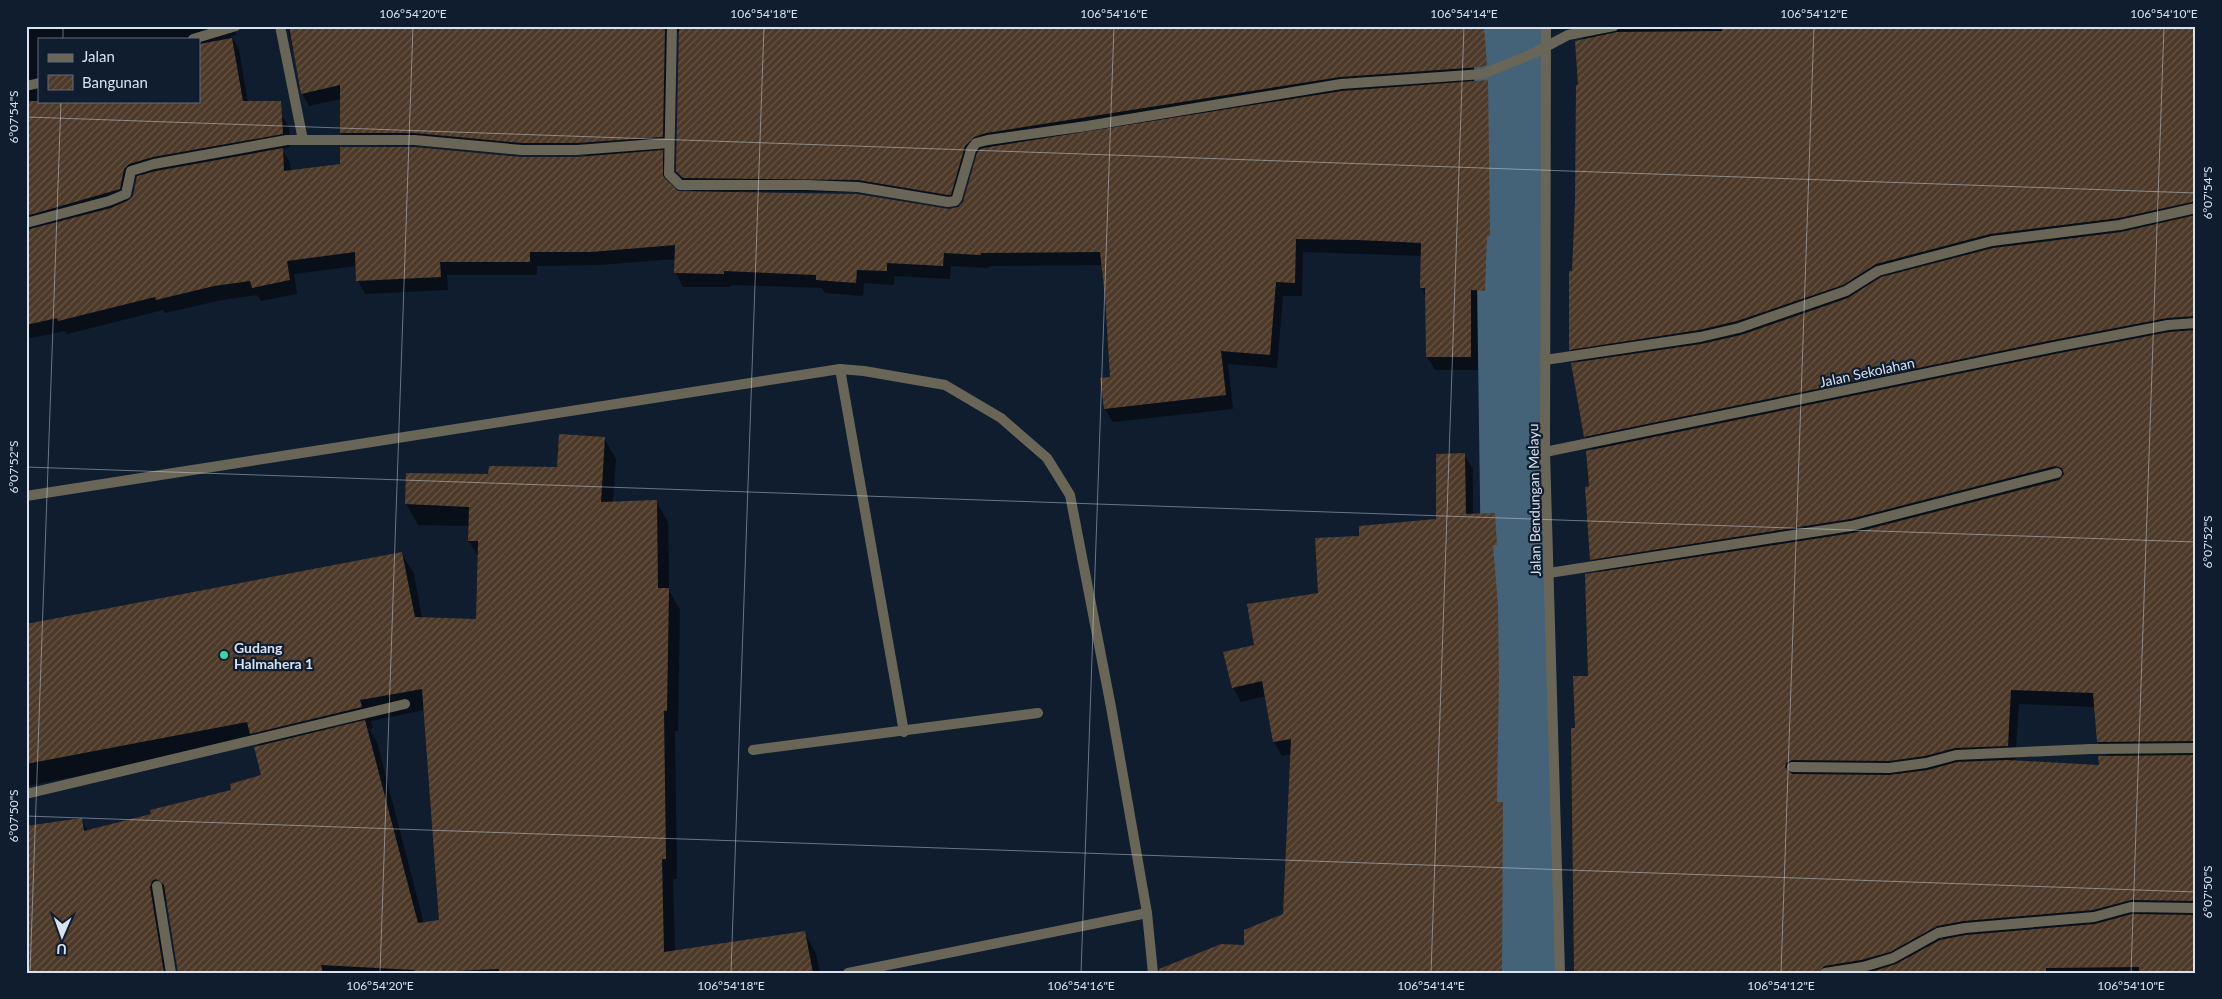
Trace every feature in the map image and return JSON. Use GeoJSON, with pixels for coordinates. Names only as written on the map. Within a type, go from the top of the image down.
{"type":"FeatureCollection","features":[{"type":"Feature","properties":{"kind":"street"},"geometry":{"type":"LineString","coordinates":[[196,38],[236,26]]}},
{"type":"Feature","properties":{"kind":"street"},"geometry":{"type":"LineString","coordinates":[[280,26],[303,140]]}},
{"type":"Feature","properties":{"kind":"street"},"geometry":{"type":"LineString","coordinates":[[672,26],[669,174],[677,184],[687,187],[833,186],[881,190],[948,202],[955,201],[957,198],[971,150],[976,143],[1341,84],[1484,74],[1534,54],[1573,33],[1614,26]]}},
{"type":"Feature","properties":{"kind":"street","name":"Jalan Bendungan Melayu"},"geometry":{"type":"LineString","coordinates":[[1546,26],[1545,452],[1560,973]]}},
{"type":"Feature","properties":{"kind":"street"},"geometry":{"type":"LineString","coordinates":[[26,222],[109,201],[126,194],[131,171],[154,164],[269,143],[303,140],[414,140],[522,150],[576,150],[669,143]]}},
{"type":"Feature","properties":{"kind":"street"},"geometry":{"type":"LineString","coordinates":[[1545,360],[1674,341],[1739,328],[1846,291],[1878,271],[1992,241],[2120,225],[2196,208]]}},
{"type":"Feature","properties":{"kind":"street","name":"Jalan Sekolahan"},"geometry":{"type":"LineString","coordinates":[[1545,452],[2054,347],[2168,325],[2196,323]]}},
{"type":"Feature","properties":{"kind":"street"},"geometry":{"type":"LineString","coordinates":[[840,369],[904,732]]}},
{"type":"Feature","properties":{"kind":"street"},"geometry":{"type":"LineString","coordinates":[[26,496],[840,369],[864,371],[944,385],[1001,418],[1047,458],[1070,495],[1111,707],[1147,913],[1154,973]]}},
{"type":"Feature","properties":{"kind":"street"},"geometry":{"type":"LineString","coordinates":[[1549,573],[1851,526],[2058,473]]}},
{"type":"Feature","properties":{"kind":"street"},"geometry":{"type":"LineString","coordinates":[[26,794],[405,704]]}},
{"type":"Feature","properties":{"kind":"street"},"geometry":{"type":"LineString","coordinates":[[754,750],[904,732],[1038,713]]}},
{"type":"Feature","properties":{"kind":"street"},"geometry":{"type":"LineString","coordinates":[[1792,767],[1889,768],[1926,763],[1956,755],[2091,749],[2196,748]]}},
{"type":"Feature","properties":{"kind":"street"},"geometry":{"type":"LineString","coordinates":[[157,886],[171,973]]}},
{"type":"Feature","properties":{"kind":"street"},"geometry":{"type":"LineString","coordinates":[[1825,973],[1863,967],[1893,958],[1938,933],[1965,928],[2094,917],[2131,907],[2196,908]]}},
{"type":"Feature","properties":{"kind":"street"},"geometry":{"type":"LineString","coordinates":[[848,973],[1147,913]]}},
{"type":"Feature","properties":{"kind":"building"},"geometry":{"type":"Polygon","coordinates":[[[289,26],[665,26],[663,137],[577,143],[522,143],[415,133],[340,133],[340,85],[301,94],[289,26]]]}},
{"type":"Feature","properties":{"kind":"building"},"geometry":{"type":"Polygon","coordinates":[[[679,26],[1484,26],[1487,65],[1481,67],[1340,77],[986,133],[974,137],[965,146],[951,195],[948,195],[858,180],[683,178],[676,171],[679,26]]]}},
{"type":"Feature","properties":{"kind":"building"},"geometry":{"type":"Polygon","coordinates":[[[1722,26],[2196,26],[2196,201],[2119,218],[1990,234],[1876,264],[1843,285],[1737,321],[1699,330],[1569,350],[1569,271],[1572,271],[1576,85],[1578,85],[1575,41],[1617,32],[1722,31],[1722,26]]]}},
{"type":"Feature","properties":{"kind":"building"},"geometry":{"type":"Polygon","coordinates":[[[232,38],[243,101],[281,101],[283,134],[153,157],[129,164],[124,169],[120,189],[26,216],[26,101],[200,102],[200,44],[232,38]]]}},
{"type":"Feature","properties":{"kind":"building"},"geometry":{"type":"Polygon","coordinates":[[[1488,80],[1490,236],[1487,236],[1485,291],[1471,290],[1471,357],[1426,357],[1425,288],[1420,288],[1421,243],[1359,240],[1296,239],[1295,283],[1276,282],[1270,355],[1221,351],[1226,395],[1104,409],[1100,378],[1110,377],[1100,252],[981,253],[981,255],[944,253],[943,266],[887,263],[887,271],[857,270],[856,283],[816,280],[816,275],[724,271],[724,274],[674,273],[675,245],[591,252],[530,252],[530,262],[440,262],[441,277],[356,281],[355,252],[287,261],[290,280],[252,288],[250,281],[214,286],[156,300],[155,297],[58,321],[57,318],[26,325],[26,230],[111,208],[129,200],[133,196],[137,176],[283,148],[284,171],[340,164],[340,147],[414,147],[522,157],[577,157],[663,150],[663,176],[678,191],[857,194],[949,209],[958,207],[963,202],[977,153],[980,149],[1342,91],[1488,80]]]}},
{"type":"Feature","properties":{"kind":"building"},"geometry":{"type":"Polygon","coordinates":[[[2196,215],[2196,316],[2167,318],[2053,340],[1584,437],[1571,363],[1701,344],[1741,335],[1848,298],[1881,277],[1993,248],[2121,232],[2196,215]]]}},
{"type":"Feature","properties":{"kind":"building"},"geometry":{"type":"Polygon","coordinates":[[[2196,330],[2196,741],[2097,742],[2093,693],[2011,690],[2008,746],[1955,748],[1925,756],[1889,761],[1792,760],[1786,763],[1785,767],[1792,774],[1889,775],[1928,770],[1957,762],[2007,760],[2099,765],[2098,756],[2196,755],[2196,901],[2131,900],[2093,910],[1964,921],[1937,926],[1890,952],[1861,960],[1824,966],[1818,973],[1574,973],[1571,728],[1575,728],[1573,676],[1588,676],[1585,574],[1853,533],[2059,480],[2064,474],[2062,468],[2055,466],[1850,519],[1590,560],[1585,487],[1589,486],[1586,451],[2055,354],[2169,332],[2196,330]]]}},
{"type":"Feature","properties":{"kind":"building"},"geometry":{"type":"Polygon","coordinates":[[[559,434],[605,437],[601,502],[657,500],[658,588],[669,588],[667,711],[664,711],[666,859],[662,859],[664,952],[805,931],[813,973],[499,973],[499,969],[415,973],[414,970],[321,965],[323,973],[178,973],[164,885],[156,879],[152,881],[150,887],[164,973],[26,973],[26,826],[82,818],[84,831],[151,814],[150,810],[231,790],[230,784],[261,775],[254,747],[365,720],[418,923],[439,920],[422,689],[360,700],[362,707],[250,734],[247,722],[26,764],[26,624],[402,552],[415,617],[476,619],[478,541],[468,541],[469,507],[405,504],[406,473],[488,474],[489,466],[557,467],[559,434]]]}},
{"type":"Feature","properties":{"kind":"building"},"geometry":{"type":"Polygon","coordinates":[[[1465,453],[1466,514],[1495,513],[1497,545],[1493,545],[1498,605],[1499,679],[1497,802],[1503,802],[1502,973],[1160,973],[1159,969],[1221,944],[1244,945],[1244,930],[1283,914],[1291,739],[1273,742],[1262,681],[1232,688],[1223,652],[1254,645],[1247,604],[1318,593],[1315,538],[1359,536],[1359,526],[1436,519],[1436,454],[1465,453]]]}},
{"type":"Feature","properties":{"kind":"building"},"geometry":{"type":"Polygon","coordinates":[[[2132,914],[2196,915],[2196,973],[2139,973],[2139,967],[2046,968],[2046,973],[1868,973],[1896,964],[1940,940],[1966,935],[2095,924],[2132,914]]]}},
{"type":"Feature","properties":{"kind":"waterway"},"geometry":{"type":"LineString","coordinates":[[1508,26],[1521,973]]}},
{"type":"Feature","properties":{"kind":"place","name":"Gudang Halmahera 1"},"geometry":{"type":"Point","coordinates":[224,655]}}]}
